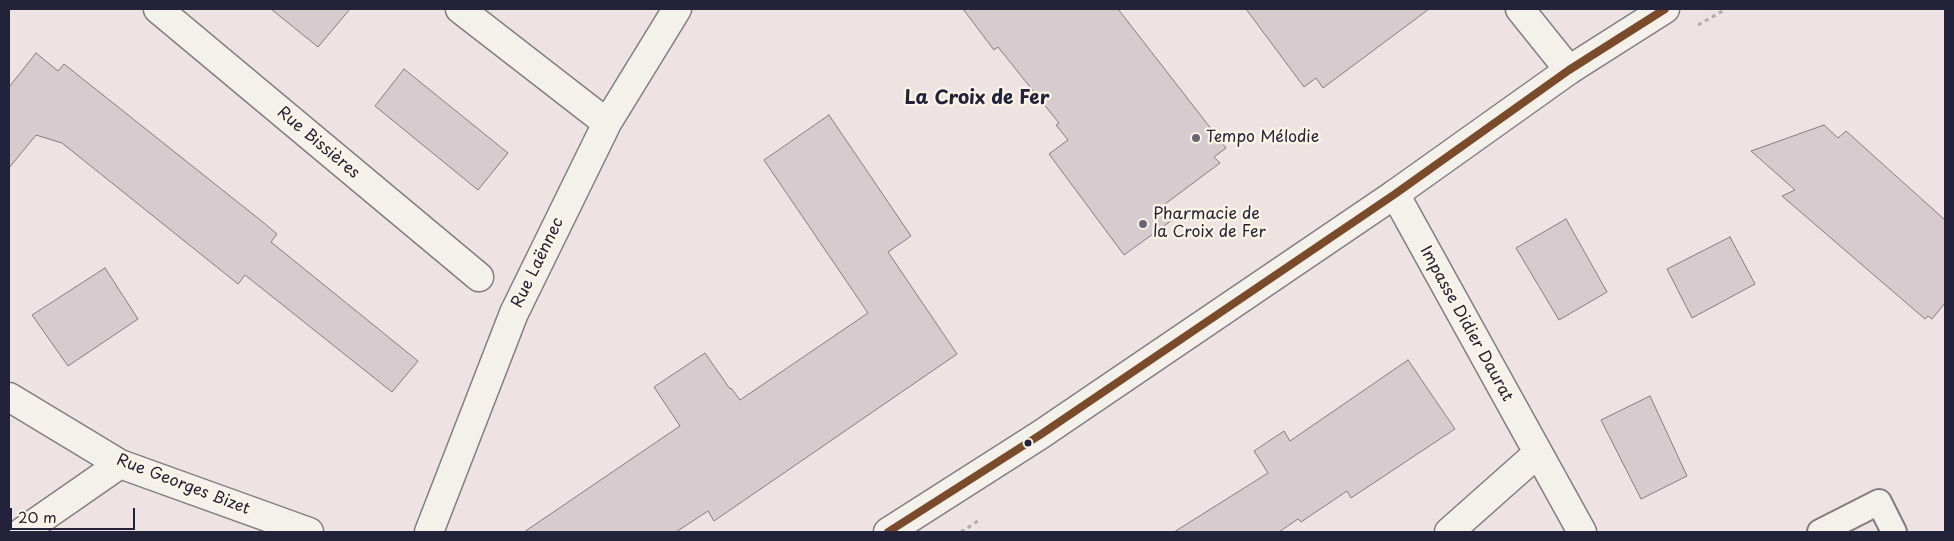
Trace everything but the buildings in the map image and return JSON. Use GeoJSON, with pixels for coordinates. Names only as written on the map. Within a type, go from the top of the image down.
{"type":"FeatureCollection","features":[{"type":"Feature","properties":{"kind":"street","name":"Rue Bissières"},"geometry":{"type":"LineString","coordinates":[[158,9],[479,277]]}},
{"type":"Feature","properties":{"kind":"street"},"geometry":{"type":"LineString","coordinates":[[460,9],[606,124]]}},
{"type":"Feature","properties":{"kind":"street","name":"Rue Laënnec"},"geometry":{"type":"LineString","coordinates":[[429,532],[514,313],[606,124],[677,9]]}},
{"type":"Feature","properties":{"kind":"street"},"geometry":{"type":"LineString","coordinates":[[1520,9],[1569,70]]}},
{"type":"Feature","properties":{"kind":"street"},"geometry":{"type":"LineString","coordinates":[[888,532],[1040,435],[1395,194],[1569,70],[1665,9]]}},
{"type":"Feature","properties":{"kind":"street","name":"Impasse Didier Daurat"},"geometry":{"type":"LineString","coordinates":[[1395,194],[1582,532]]}},
{"type":"Feature","properties":{"kind":"street","name":"Rue Georges Bizet"},"geometry":{"type":"LineString","coordinates":[[9,397],[120,464],[310,532]]}},
{"type":"Feature","properties":{"kind":"street"},"geometry":{"type":"LineString","coordinates":[[1449,532],[1538,453]]}},
{"type":"Feature","properties":{"kind":"street"},"geometry":{"type":"LineString","coordinates":[[22,532],[120,464]]}},
{"type":"Feature","properties":{"kind":"lane"},"geometry":{"type":"LineString","coordinates":[[1820,532],[1879,502],[1894,532]]}},
{"type":"Feature","properties":{"kind":"transit line"},"geometry":{"type":"LineString","coordinates":[[888,532],[1040,435],[1395,194],[1569,70],[1665,9]]}},
{"type":"Feature","properties":{"kind":"place","name":"Tempo Mélodie"},"geometry":{"type":"Point","coordinates":[1196,138]}},
{"type":"Feature","properties":{"kind":"place","name":"Pharmacie de la Croix de Fer"},"geometry":{"type":"Point","coordinates":[1143,224]}},
{"type":"Feature","properties":{"kind":"district","name":"La Croix de Fer"},"geometry":{"type":"Point","coordinates":[977,99]}}]}
